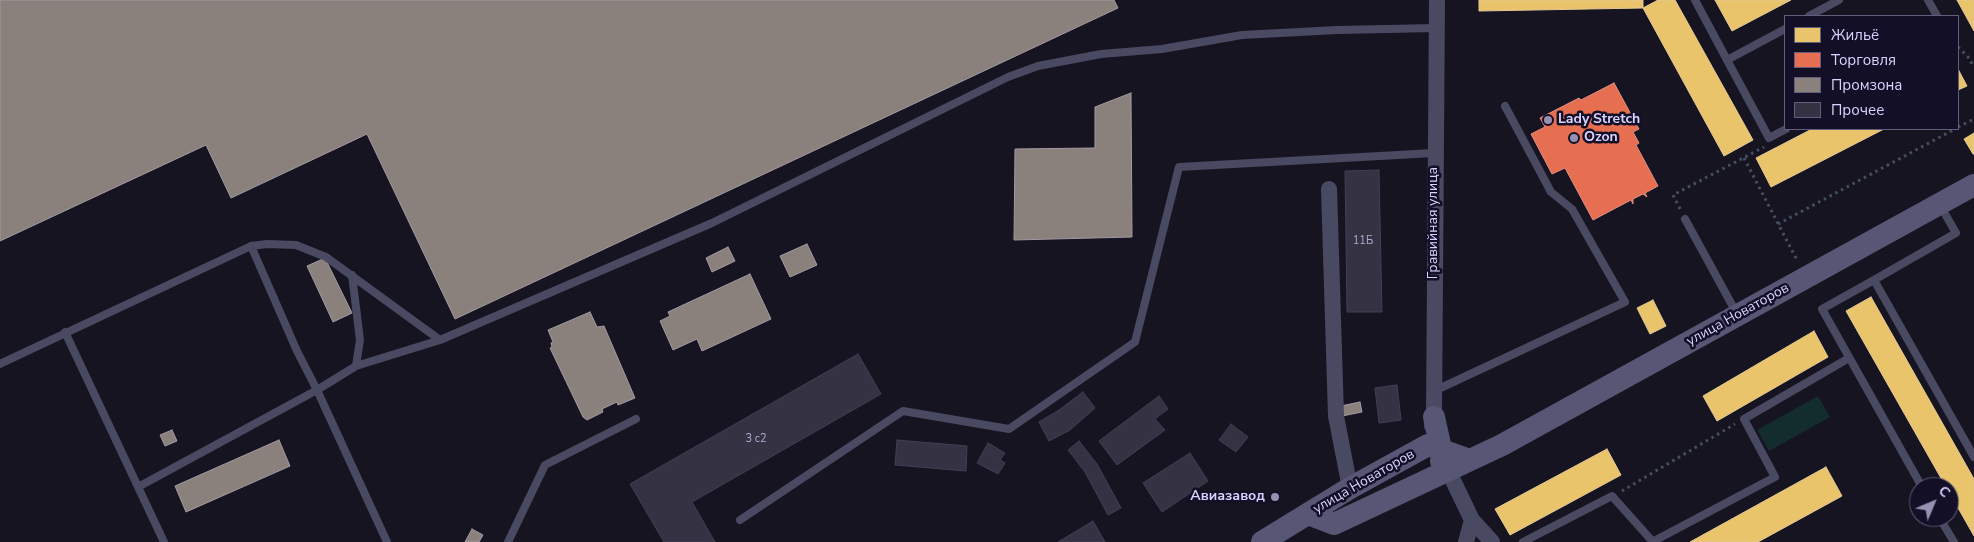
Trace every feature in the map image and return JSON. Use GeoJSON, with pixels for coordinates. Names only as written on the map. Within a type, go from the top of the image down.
{"type":"FeatureCollection","features":[{"type":"Feature","properties":{"kind":"main road","name":"улица Новаторов"},"geometry":{"type":"LineString","coordinates":[[1313,514],[1334,524],[1502,445],[1974,185]]}},
{"type":"Feature","properties":{"kind":"main road"},"geometry":{"type":"LineString","coordinates":[[1434,417],[1443,458],[1439,474]]}},
{"type":"Feature","properties":{"kind":"main road","name":"улица Новаторов"},"geometry":{"type":"LineString","coordinates":[[1262,542],[1313,514],[1350,488],[1428,446],[1470,460]]}},
{"type":"Feature","properties":{"kind":"main road"},"geometry":{"type":"LineString","coordinates":[[1313,514],[1326,542]]}},
{"type":"Feature","properties":{"kind":"street","name":"Гравийная улица"},"geometry":{"type":"LineString","coordinates":[[1428,446],[1434,417],[1434,153],[1437,0]]}},
{"type":"Feature","properties":{"kind":"street"},"geometry":{"type":"LineString","coordinates":[[1329,189],[1336,416],[1350,488]]}},
{"type":"Feature","properties":{"kind":"street"},"geometry":{"type":"LineString","coordinates":[[1439,474],[1472,520],[1492,542]]}},
{"type":"Feature","properties":{"kind":"street"},"geometry":{"type":"LineString","coordinates":[[1466,542],[1472,520]]}},
{"type":"Feature","properties":{"kind":"lane"},"geometry":{"type":"LineString","coordinates":[[1695,0],[1769,138],[1784,130]]}},
{"type":"Feature","properties":{"kind":"lane"},"geometry":{"type":"LineString","coordinates":[[1811,15],[1839,0]]}},
{"type":"Feature","properties":{"kind":"lane"},"geometry":{"type":"LineString","coordinates":[[1928,0],[1936,15]]}},
{"type":"Feature","properties":{"kind":"lane"},"geometry":{"type":"LineString","coordinates":[[138,487],[317,390],[356,366],[440,340],[712,223],[1008,77],[1038,66],[1101,54],[1162,49],[1242,35],[1337,30],[1436,28]]}},
{"type":"Feature","properties":{"kind":"lane"},"geometry":{"type":"LineString","coordinates":[[1727,60],[1784,30]]}},
{"type":"Feature","properties":{"kind":"lane"},"geometry":{"type":"LineString","coordinates":[[1434,391],[1625,302],[1572,209],[1551,192],[1505,106]]}},
{"type":"Feature","properties":{"kind":"lane"},"geometry":{"type":"LineString","coordinates":[[740,520],[903,411],[1009,430],[1135,342],[1179,167],[1434,153]]}},
{"type":"Feature","properties":{"kind":"lane"},"geometry":{"type":"LineString","coordinates":[[1916,477],[1822,309],[1956,233],[1939,203]]}},
{"type":"Feature","properties":{"kind":"lane"},"geometry":{"type":"LineString","coordinates":[[1685,219],[1738,315]]}},
{"type":"Feature","properties":{"kind":"lane"},"geometry":{"type":"LineString","coordinates":[[0,364],[251,246],[267,244],[296,246],[326,256],[440,340]]}},
{"type":"Feature","properties":{"kind":"lane"},"geometry":{"type":"LineString","coordinates":[[251,246],[297,351],[388,542]]}},
{"type":"Feature","properties":{"kind":"lane"},"geometry":{"type":"LineString","coordinates":[[352,275],[360,340],[356,366]]}},
{"type":"Feature","properties":{"kind":"lane"},"geometry":{"type":"LineString","coordinates":[[1874,280],[1974,457]]}},
{"type":"Feature","properties":{"kind":"lane"},"geometry":{"type":"LineString","coordinates":[[66,332],[164,542]]}},
{"type":"Feature","properties":{"kind":"lane"},"geometry":{"type":"LineString","coordinates":[[1523,542],[1612,496],[1653,542],[1775,477],[1744,419],[1849,358]]}},
{"type":"Feature","properties":{"kind":"lane"},"geometry":{"type":"LineString","coordinates":[[508,542],[545,465],[636,419]]}},
{"type":"Feature","properties":{"kind":"lane"},"geometry":{"type":"LineString","coordinates":[[1944,527],[1950,541]]}},
{"type":"Feature","properties":{"kind":"path"},"geometry":{"type":"LineString","coordinates":[[1959,48],[1974,67]]}},
{"type":"Feature","properties":{"kind":"path"},"geometry":{"type":"LineString","coordinates":[[1959,126],[1974,119]]}},
{"type":"Feature","properties":{"kind":"path"},"geometry":{"type":"LineString","coordinates":[[1778,224],[1952,130]]}},
{"type":"Feature","properties":{"kind":"path"},"geometry":{"type":"LineString","coordinates":[[1685,219],[1673,195],[1763,148],[1769,138]]}},
{"type":"Feature","properties":{"kind":"path"},"geometry":{"type":"LineString","coordinates":[[1744,158],[1798,262],[1791,266]]}},
{"type":"Feature","properties":{"kind":"path"},"geometry":{"type":"LineString","coordinates":[[1612,496],[1744,419]]}},
{"type":"Feature","properties":{"kind":"green space"},"geometry":{"type":"Polygon","coordinates":[[[1818,396],[1830,417],[1769,451],[1757,430],[1818,396]]]}},
{"type":"Feature","properties":{"kind":"building: Жильё"},"geometry":{"type":"Polygon","coordinates":[[[1479,0],[1643,0],[1643,8],[1479,11],[1479,0]]]}},
{"type":"Feature","properties":{"kind":"building: Жильё"},"geometry":{"type":"Polygon","coordinates":[[[1658,0],[1675,0],[1753,140],[1724,156],[1643,8],[1658,0]]]}},
{"type":"Feature","properties":{"kind":"building: Жильё"},"geometry":{"type":"Polygon","coordinates":[[[1715,0],[1791,0],[1732,31],[1715,0]]]}},
{"type":"Feature","properties":{"kind":"building: Жильё"},"geometry":{"type":"Polygon","coordinates":[[[1957,0],[1974,0],[1974,31],[1957,0]]]}},
{"type":"Feature","properties":{"kind":"building: Жильё"},"geometry":{"type":"Polygon","coordinates":[[[1959,71],[1967,86],[1959,90],[1959,71]]]}},
{"type":"Feature","properties":{"kind":"building: Жильё"},"geometry":{"type":"Polygon","coordinates":[[[1810,130],[1882,130],[1771,187],[1756,158],[1810,130]]]}},
{"type":"Feature","properties":{"kind":"building: Жильё"},"geometry":{"type":"Polygon","coordinates":[[[1974,133],[1974,154],[1973,154],[1964,139],[1974,133]]]}},
{"type":"Feature","properties":{"kind":"building: Жильё"},"geometry":{"type":"Polygon","coordinates":[[[1871,297],[1974,479],[1974,536],[1959,510],[1959,477],[1940,477],[1846,311],[1871,297]]]}},
{"type":"Feature","properties":{"kind":"building: Жильё"},"geometry":{"type":"Polygon","coordinates":[[[1653,300],[1666,326],[1650,334],[1637,308],[1653,300]]]}},
{"type":"Feature","properties":{"kind":"building: Жильё"},"geometry":{"type":"Polygon","coordinates":[[[1814,331],[1828,357],[1717,421],[1703,396],[1814,331]]]}},
{"type":"Feature","properties":{"kind":"building: Жильё"},"geometry":{"type":"Polygon","coordinates":[[[1607,449],[1621,475],[1510,535],[1495,509],[1607,449]]]}},
{"type":"Feature","properties":{"kind":"building: Жильё"},"geometry":{"type":"Polygon","coordinates":[[[1826,467],[1842,496],[1758,542],[1690,542],[1826,467]]]}},
{"type":"Feature","properties":{"kind":"building: Торговля"},"geometry":{"type":"Polygon","coordinates":[[[1614,83],[1639,129],[1633,132],[1639,143],[1636,145],[1658,186],[1645,193],[1647,197],[1643,194],[1633,199],[1633,204],[1631,200],[1593,220],[1565,168],[1552,174],[1531,134],[1545,127],[1540,118],[1614,83]]]}},
{"type":"Feature","properties":{"kind":"building: Промзона"},"geometry":{"type":"Polygon","coordinates":[[[0,0],[1114,0],[1118,8],[455,319],[367,134],[231,198],[206,145],[0,241],[0,0]]]}},
{"type":"Feature","properties":{"kind":"building: Промзона"},"geometry":{"type":"Polygon","coordinates":[[[1131,93],[1132,237],[1014,240],[1015,149],[1095,148],[1095,107],[1131,93]]]}},
{"type":"Feature","properties":{"kind":"building: Промзона"},"geometry":{"type":"Polygon","coordinates":[[[807,244],[817,265],[790,277],[780,256],[807,244]]]}},
{"type":"Feature","properties":{"kind":"building: Промзона"},"geometry":{"type":"Polygon","coordinates":[[[728,247],[735,261],[712,272],[706,258],[728,247]]]}},
{"type":"Feature","properties":{"kind":"building: Промзона"},"geometry":{"type":"Polygon","coordinates":[[[325,258],[352,313],[333,322],[307,266],[325,258]]]}},
{"type":"Feature","properties":{"kind":"building: Промзона"},"geometry":{"type":"Polygon","coordinates":[[[750,274],[771,319],[702,351],[697,339],[673,350],[660,321],[670,316],[668,312],[750,274]]]}},
{"type":"Feature","properties":{"kind":"building: Промзона"},"geometry":{"type":"Polygon","coordinates":[[[590,312],[597,327],[604,326],[635,398],[618,405],[617,402],[602,409],[603,412],[587,420],[583,417],[550,348],[553,342],[548,330],[590,312]]]}},
{"type":"Feature","properties":{"kind":"building: Промзона"},"geometry":{"type":"Polygon","coordinates":[[[1360,402],[1362,412],[1342,416],[1341,406],[1360,402]]]}},
{"type":"Feature","properties":{"kind":"building: Промзона"},"geometry":{"type":"Polygon","coordinates":[[[172,430],[177,441],[165,446],[160,435],[172,430]]]}},
{"type":"Feature","properties":{"kind":"building: Промзона"},"geometry":{"type":"Polygon","coordinates":[[[279,440],[290,466],[186,512],[175,486],[279,440]]]}},
{"type":"Feature","properties":{"kind":"building: Промзона"},"geometry":{"type":"Polygon","coordinates":[[[472,529],[483,535],[479,542],[465,542],[472,529]]]}},
{"type":"Feature","properties":{"kind":"building: Прочее"},"geometry":{"type":"Polygon","coordinates":[[[1379,170],[1382,312],[1347,312],[1345,171],[1379,170]]]}},
{"type":"Feature","properties":{"kind":"building: Прочее"},"geometry":{"type":"Polygon","coordinates":[[[858,354],[881,394],[692,502],[715,542],[664,542],[630,484],[858,354]]]}},
{"type":"Feature","properties":{"kind":"building: Прочее"},"geometry":{"type":"Polygon","coordinates":[[[1397,385],[1401,420],[1379,423],[1375,388],[1397,385]]]}},
{"type":"Feature","properties":{"kind":"building: Прочее"},"geometry":{"type":"Polygon","coordinates":[[[1083,392],[1095,408],[1070,430],[1049,441],[1039,422],[1083,392]]]}},
{"type":"Feature","properties":{"kind":"building: Прочее"},"geometry":{"type":"Polygon","coordinates":[[[1159,396],[1168,409],[1155,419],[1165,430],[1117,465],[1099,441],[1159,396]]]}},
{"type":"Feature","properties":{"kind":"building: Прочее"},"geometry":{"type":"Polygon","coordinates":[[[1231,424],[1248,437],[1236,452],[1219,440],[1231,424]]]}},
{"type":"Feature","properties":{"kind":"building: Прочее"},"geometry":{"type":"Polygon","coordinates":[[[897,440],[967,446],[966,471],[895,465],[897,440]]]}},
{"type":"Feature","properties":{"kind":"building: Прочее"},"geometry":{"type":"Polygon","coordinates":[[[1079,441],[1097,464],[1121,508],[1108,515],[1085,472],[1068,450],[1079,441]]]}},
{"type":"Feature","properties":{"kind":"building: Прочее"},"geometry":{"type":"Polygon","coordinates":[[[988,443],[1005,453],[1000,460],[1005,463],[998,474],[977,463],[988,443]]]}},
{"type":"Feature","properties":{"kind":"building: Прочее"},"geometry":{"type":"Polygon","coordinates":[[[1190,453],[1208,481],[1162,512],[1143,483],[1190,453]]]}},
{"type":"Feature","properties":{"kind":"building: Прочее"},"geometry":{"type":"Polygon","coordinates":[[[1093,521],[1105,542],[1058,542],[1093,521]]]}},
{"type":"Feature","properties":{"kind":"place","name":"Lady Stretch"},"geometry":{"type":"Point","coordinates":[1548,120]}},
{"type":"Feature","properties":{"kind":"place","name":"Ozon"},"geometry":{"type":"Point","coordinates":[1574,138]}},
{"type":"Feature","properties":{"kind":"place","name":"Авиазавод"},"geometry":{"type":"Point","coordinates":[1275,497]}}]}
